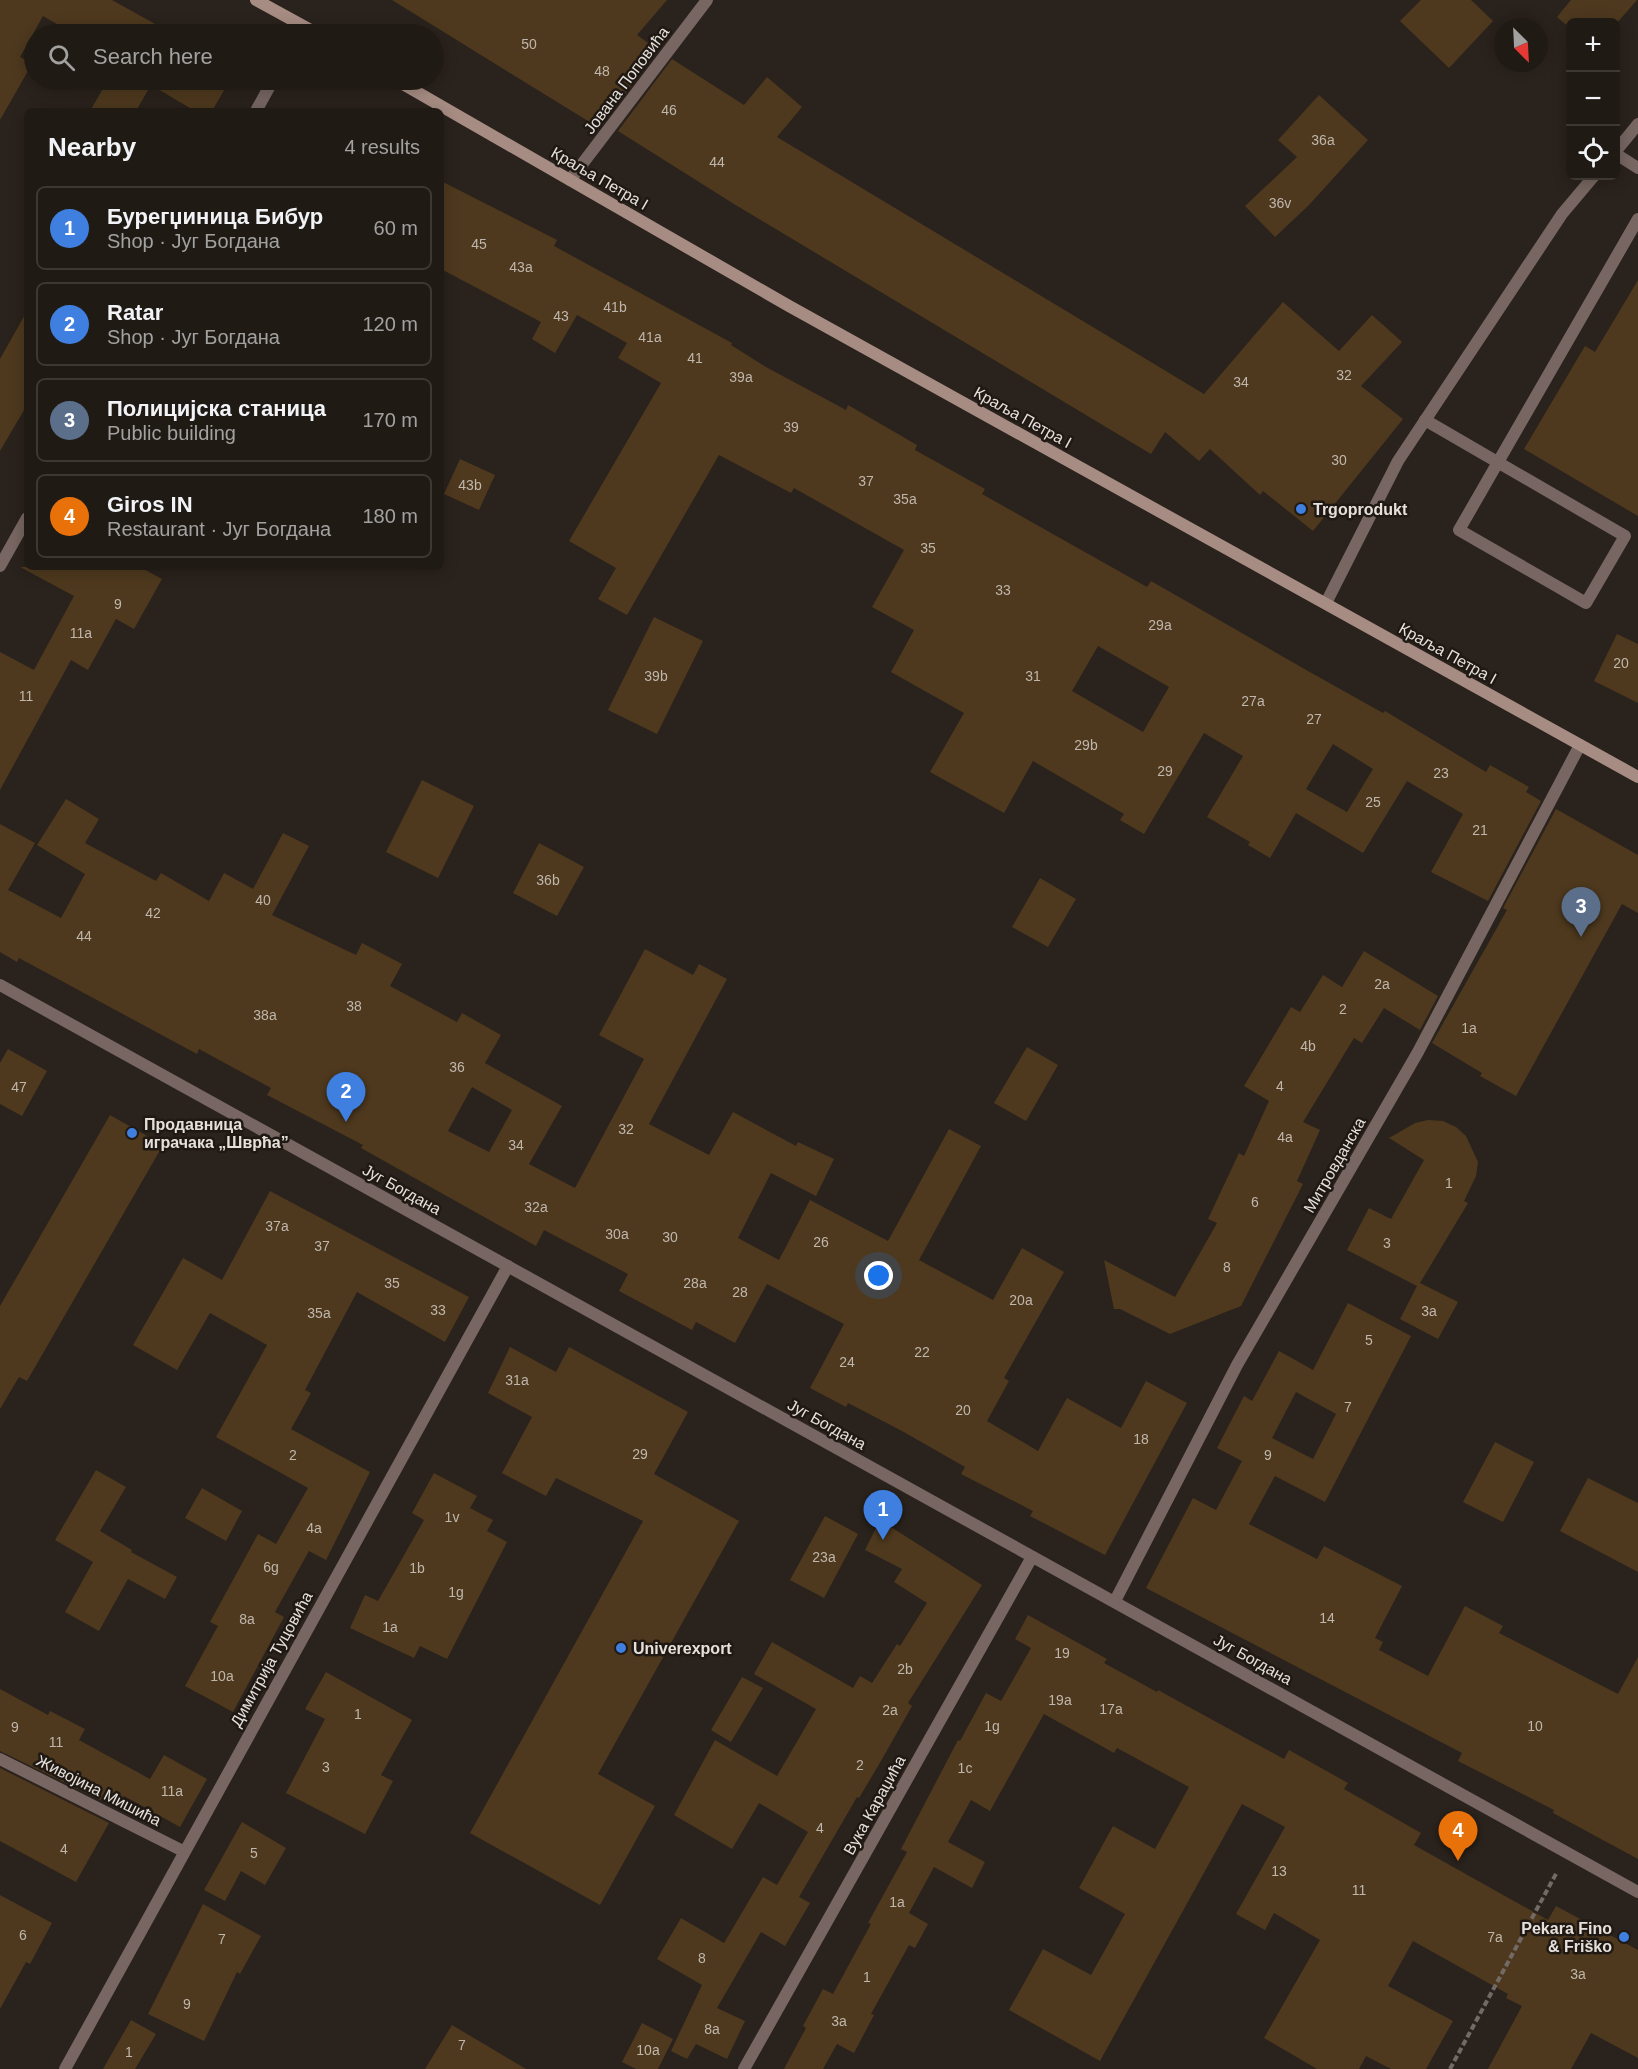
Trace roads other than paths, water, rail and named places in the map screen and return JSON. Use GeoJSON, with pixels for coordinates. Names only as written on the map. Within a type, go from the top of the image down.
{"type":"FeatureCollection","features":[{"type":"Feature","properties":{"kind":"main road"},"geometry":{"type":"LineString","coordinates":[[256,0],[292,24]]}},
{"type":"Feature","properties":{"kind":"main road","name":"Краља Петра I"},"geometry":{"type":"LineString","coordinates":[[413,90],[789,306],[1638,777]]}},
{"type":"Feature","properties":{"kind":"street","name":"Јована Поповића"},"geometry":{"type":"LineString","coordinates":[[570,180],[707,0]]}},
{"type":"Feature","properties":{"kind":"street"},"geometry":{"type":"LineString","coordinates":[[258,108],[268,90]]}},
{"type":"Feature","properties":{"kind":"street"},"geometry":{"type":"LineString","coordinates":[[1620,147],[1638,124]]}},
{"type":"Feature","properties":{"kind":"street"},"geometry":{"type":"LineString","coordinates":[[1620,155],[1638,168]]}},
{"type":"Feature","properties":{"kind":"street"},"geometry":{"type":"LineString","coordinates":[[1326,603],[1398,461],[1562,214],[1591,180]]}},
{"type":"Feature","properties":{"kind":"street"},"geometry":{"type":"LineString","coordinates":[[1425,420],[1498,462],[1625,536],[1586,603],[1459,530],[1498,462],[1638,219]]}},
{"type":"Feature","properties":{"kind":"street"},"geometry":{"type":"LineString","coordinates":[[1,560],[24,523]]}},
{"type":"Feature","properties":{"kind":"street","name":"Митровданска"},"geometry":{"type":"LineString","coordinates":[[1115,1601],[1237,1365],[1418,1052],[1580,745]]}},
{"type":"Feature","properties":{"kind":"street","name":"Југ Богдана"},"geometry":{"type":"LineString","coordinates":[[0,986],[1638,1892]]}},
{"type":"Feature","properties":{"kind":"street","name":"Димитрија Туцовића"},"geometry":{"type":"LineString","coordinates":[[65,2069],[183,1851],[508,1266]]}},
{"type":"Feature","properties":{"kind":"street","name":"Вука Караџића"},"geometry":{"type":"LineString","coordinates":[[744,2069],[1032,1557]]}},
{"type":"Feature","properties":{"kind":"street","name":"Живојина Мишића"},"geometry":{"type":"LineString","coordinates":[[0,1759],[183,1851]]}},
{"type":"Feature","properties":{"kind":"place","name":"Trgoprodukt"},"geometry":{"type":"Point","coordinates":[1301,509]}},
{"type":"Feature","properties":{"kind":"place","name":"Полицијска станица"},"geometry":{"type":"Point","coordinates":[1581,937]}},
{"type":"Feature","properties":{"kind":"place","name":"Ratar"},"geometry":{"type":"Point","coordinates":[346,1122]}},
{"type":"Feature","properties":{"kind":"place","name":"Продавница играчака „Шврћа”"},"geometry":{"type":"Point","coordinates":[132,1133]}},
{"type":"Feature","properties":{"kind":"place","name":"Бурегџиница Бибур"},"geometry":{"type":"Point","coordinates":[883,1540]}},
{"type":"Feature","properties":{"kind":"place","name":"Univerexport"},"geometry":{"type":"Point","coordinates":[621,1648]}},
{"type":"Feature","properties":{"kind":"place","name":"Giros IN"},"geometry":{"type":"Point","coordinates":[1458,1861]}},
{"type":"Feature","properties":{"kind":"place","name":"Pekara Fino & Friško"},"geometry":{"type":"Point","coordinates":[1624,1937]}}]}
